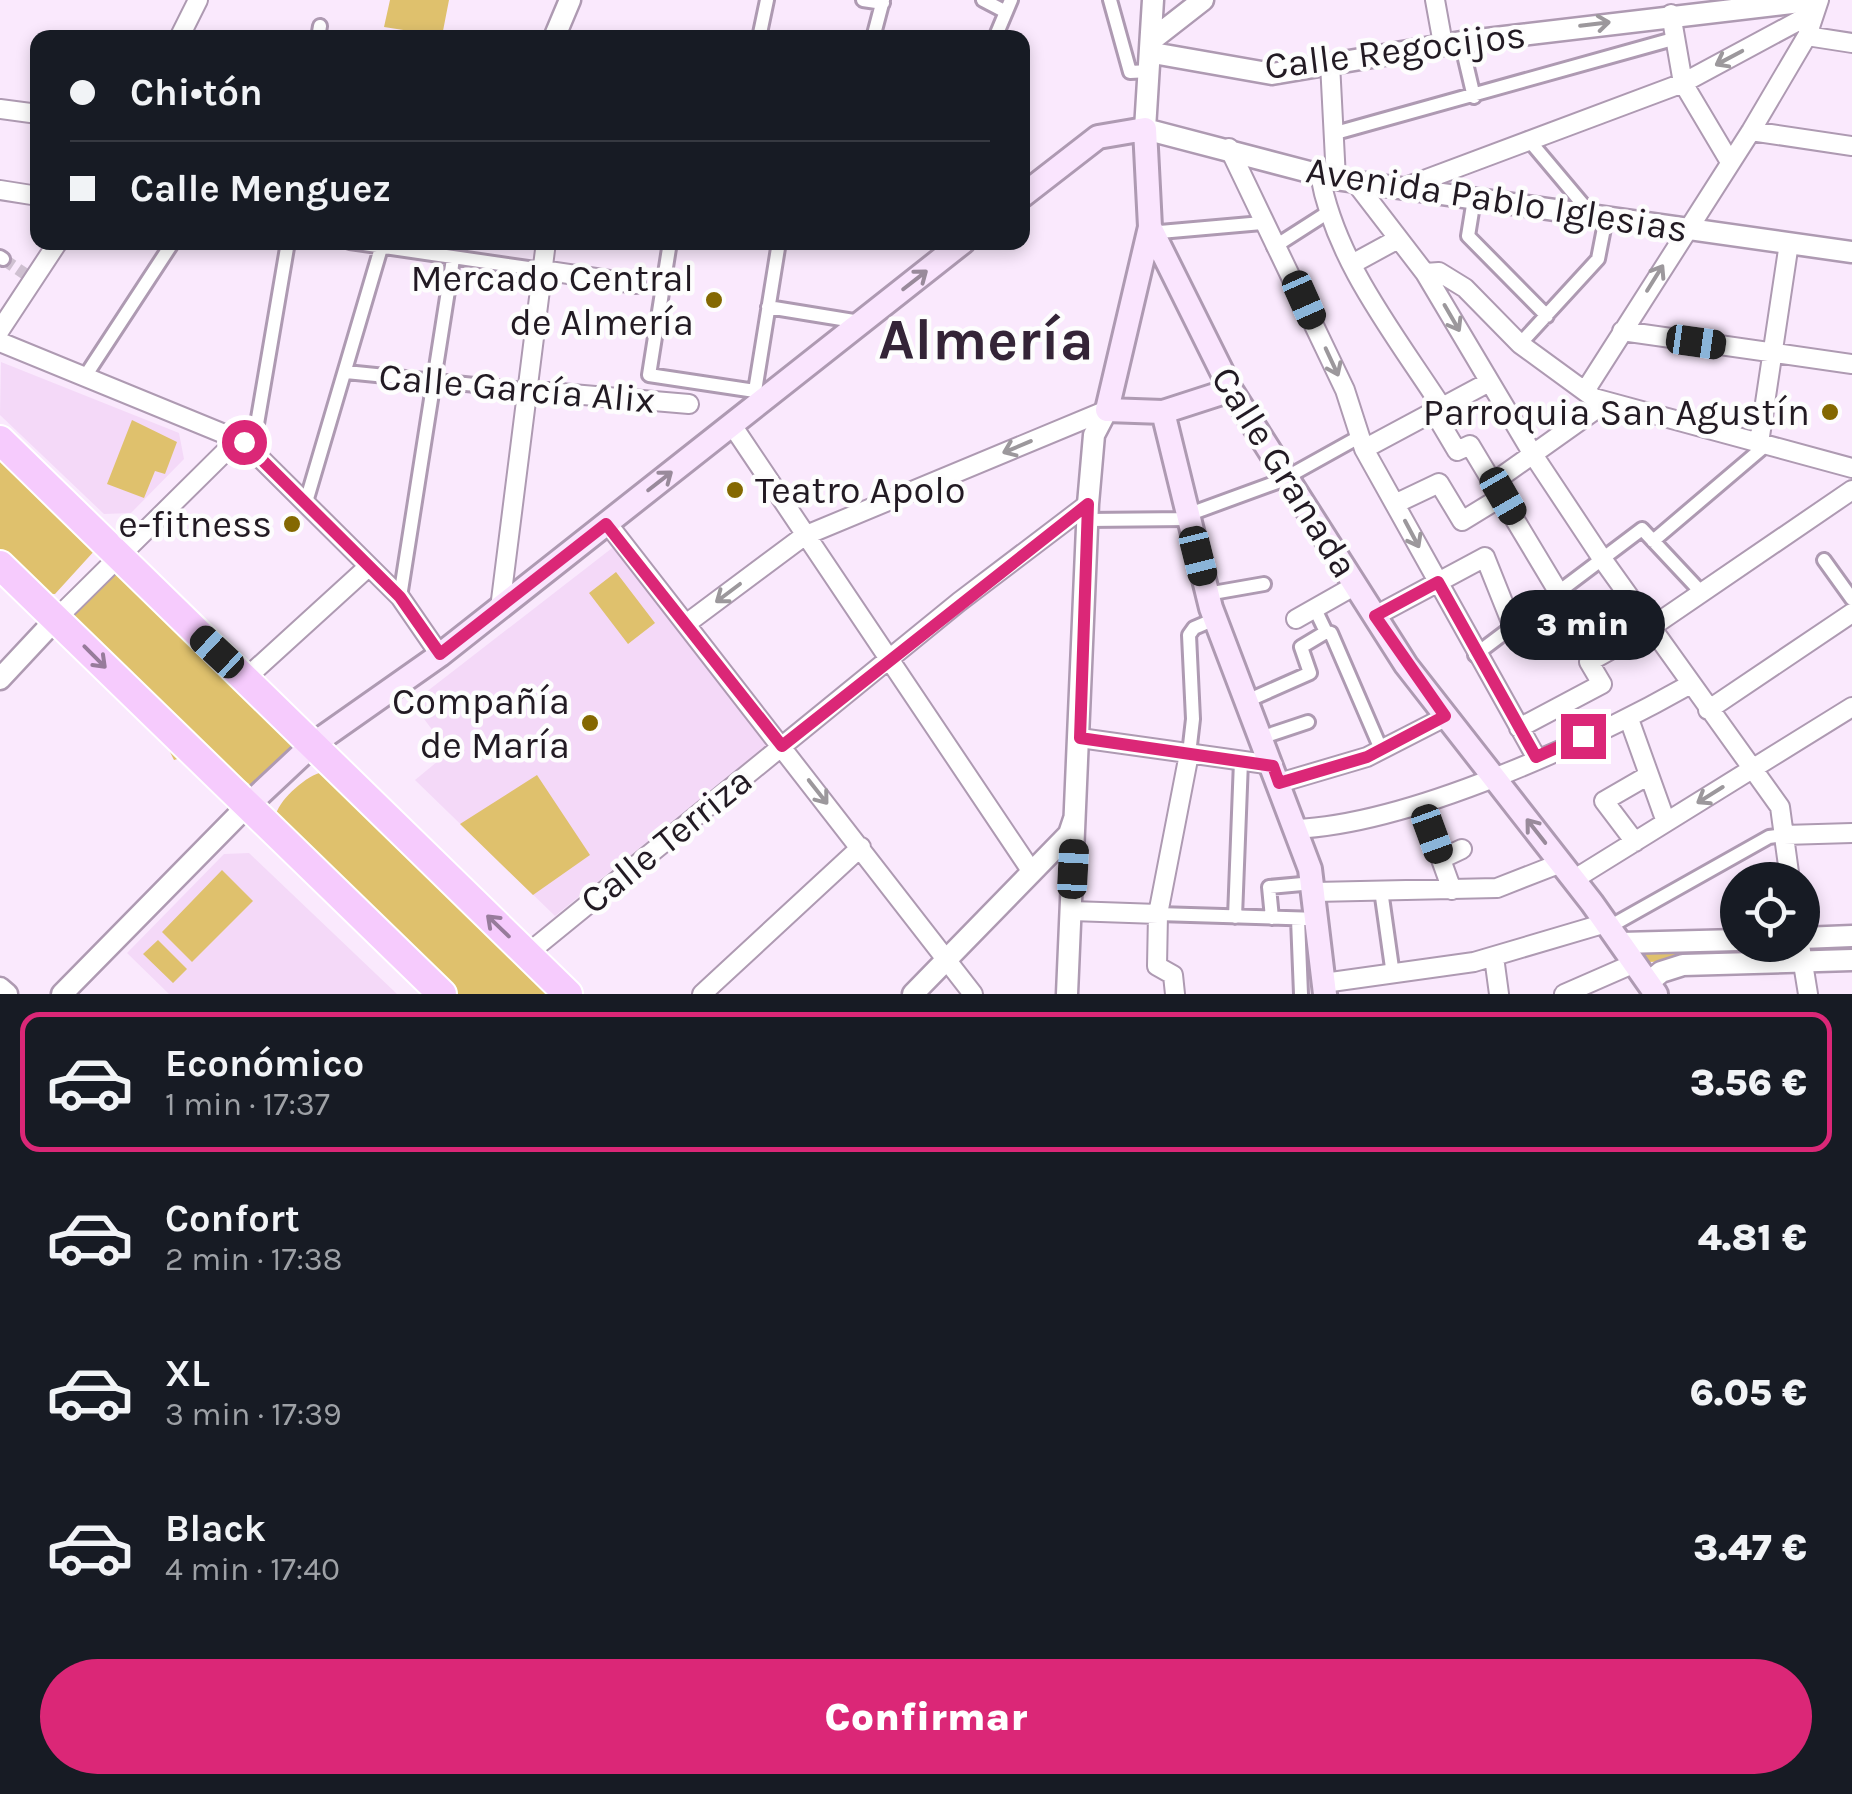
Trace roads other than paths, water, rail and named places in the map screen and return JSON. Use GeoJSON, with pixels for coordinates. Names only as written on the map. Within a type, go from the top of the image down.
{"type":"FeatureCollection","features":[{"type":"Feature","properties":{"kind":"main road"},"geometry":{"type":"LineString","coordinates":[[1030,190],[1108,134],[1144,137],[1150,227],[1107,410],[1164,412],[1231,390]]}},
{"type":"Feature","properties":{"kind":"main road","name":"Calle Granada"},"geometry":{"type":"LineString","coordinates":[[1150,227],[1231,390],[1375,616],[1445,716],[1567,871],[1646,980]]}},
{"type":"Feature","properties":{"kind":"main road"},"geometry":{"type":"LineString","coordinates":[[247,806],[312,745],[500,608],[953,250]]}},
{"type":"Feature","properties":{"kind":"main road"},"geometry":{"type":"LineString","coordinates":[[1142,273],[1158,266],[1170,268]]}},
{"type":"Feature","properties":{"kind":"main road"},"geometry":{"type":"LineString","coordinates":[[1164,412],[1207,594],[1276,774],[1314,888],[1308,919],[1324,989]]}},
{"type":"Feature","properties":{"kind":"main road"},"geometry":{"type":"LineString","coordinates":[[0,440],[568,994]]}},
{"type":"Feature","properties":{"kind":"main road"},"geometry":{"type":"LineString","coordinates":[[0,564],[442,994]]}},
{"type":"Feature","properties":{"kind":"street"},"geometry":{"type":"LineString","coordinates":[[557,30],[570,0]]}},
{"type":"Feature","properties":{"kind":"street"},"geometry":{"type":"LineString","coordinates":[[761,30],[767,0]]}},
{"type":"Feature","properties":{"kind":"street"},"geometry":{"type":"LineString","coordinates":[[863,0],[883,2],[875,30]]}},
{"type":"Feature","properties":{"kind":"street"},"geometry":{"type":"LineString","coordinates":[[983,0],[1009,6],[998,30]]}},
{"type":"Feature","properties":{"kind":"street"},"geometry":{"type":"LineString","coordinates":[[1110,0],[1130,72],[1152,55],[1202,0]]}},
{"type":"Feature","properties":{"kind":"street"},"geometry":{"type":"LineString","coordinates":[[1145,0],[1152,55]]}},
{"type":"Feature","properties":{"kind":"street"},"geometry":{"type":"LineString","coordinates":[[1144,137],[1153,0]]}},
{"type":"Feature","properties":{"kind":"street"},"geometry":{"type":"LineString","coordinates":[[1436,0],[1474,96]]}},
{"type":"Feature","properties":{"kind":"street"},"geometry":{"type":"LineString","coordinates":[[183,30],[197,3]]}},
{"type":"Feature","properties":{"kind":"street"},"geometry":{"type":"LineString","coordinates":[[1584,391],[1751,131],[1807,36],[1817,4]]}},
{"type":"Feature","properties":{"kind":"street"},"geometry":{"type":"LineString","coordinates":[[1400,188],[1683,83],[1817,4]]}},
{"type":"Feature","properties":{"kind":"street","name":"Calle Regocijos"},"geometry":{"type":"LineString","coordinates":[[1152,55],[1272,74],[1673,7],[1817,4]]}},
{"type":"Feature","properties":{"kind":"street"},"geometry":{"type":"LineString","coordinates":[[1673,7],[1673,39],[1683,83],[1730,162]]}},
{"type":"Feature","properties":{"kind":"street"},"geometry":{"type":"LineString","coordinates":[[1807,36],[1852,43]]}},
{"type":"Feature","properties":{"kind":"street"},"geometry":{"type":"LineString","coordinates":[[1332,134],[1673,39]]}},
{"type":"Feature","properties":{"kind":"street"},"geometry":{"type":"LineString","coordinates":[[1274,248],[1327,213],[1337,179],[1330,62]]}},
{"type":"Feature","properties":{"kind":"street"},"geometry":{"type":"LineString","coordinates":[[0,109],[30,113]]}},
{"type":"Feature","properties":{"kind":"street"},"geometry":{"type":"LineString","coordinates":[[1751,131],[1852,146]]}},
{"type":"Feature","properties":{"kind":"street","name":"Avenida Pablo Iglesias"},"geometry":{"type":"LineString","coordinates":[[1144,137],[1229,148],[1337,179],[1852,252]]}},
{"type":"Feature","properties":{"kind":"street"},"geometry":{"type":"LineString","coordinates":[[1520,344],[1598,259],[1599,217],[1528,139]]}},
{"type":"Feature","properties":{"kind":"street"},"geometry":{"type":"LineString","coordinates":[[1229,148],[1345,390],[1362,443],[1476,655],[1536,757]]}},
{"type":"Feature","properties":{"kind":"street"},"geometry":{"type":"LineString","coordinates":[[1337,179],[1398,239],[1425,273],[1534,456],[1603,560],[1780,807],[1792,835],[1791,862]]}},
{"type":"Feature","properties":{"kind":"street"},"geometry":{"type":"LineString","coordinates":[[0,190],[30,195]]}},
{"type":"Feature","properties":{"kind":"street"},"geometry":{"type":"LineString","coordinates":[[1474,199],[1468,236],[1546,316]]}},
{"type":"Feature","properties":{"kind":"street"},"geometry":{"type":"LineString","coordinates":[[1327,213],[1458,451],[1470,445],[1559,594]]}},
{"type":"Feature","properties":{"kind":"street"},"geometry":{"type":"LineString","coordinates":[[1150,227],[1160,232],[1262,223]]}},
{"type":"Feature","properties":{"kind":"street"},"geometry":{"type":"LineString","coordinates":[[1352,264],[1398,239]]}},
{"type":"Feature","properties":{"kind":"street"},"geometry":{"type":"LineString","coordinates":[[1653,541],[1762,444],[1771,352],[1789,243]]}},
{"type":"Feature","properties":{"kind":"street"},"geometry":{"type":"LineString","coordinates":[[0,330],[53,250]]}},
{"type":"Feature","properties":{"kind":"street"},"geometry":{"type":"LineString","coordinates":[[84,378],[168,250]]}},
{"type":"Feature","properties":{"kind":"street"},"geometry":{"type":"LineString","coordinates":[[0,679],[118,556],[257,424],[287,250]]}},
{"type":"Feature","properties":{"kind":"street"},"geometry":{"type":"LineString","coordinates":[[306,502],[380,250]]}},
{"type":"Feature","properties":{"kind":"street"},"geometry":{"type":"LineString","coordinates":[[396,250],[636,284]]}},
{"type":"Feature","properties":{"kind":"street"},"geometry":{"type":"LineString","coordinates":[[500,608],[545,250]]}},
{"type":"Feature","properties":{"kind":"street"},"geometry":{"type":"LineString","coordinates":[[669,250],[649,375],[755,391],[778,250]]}},
{"type":"Feature","properties":{"kind":"street"},"geometry":{"type":"LineString","coordinates":[[400,597],[454,258]]}},
{"type":"Feature","properties":{"kind":"street"},"geometry":{"type":"LineString","coordinates":[[1425,273],[1438,272],[1465,288],[1520,344],[1605,403],[1852,468]]}},
{"type":"Feature","properties":{"kind":"street"},"geometry":{"type":"LineString","coordinates":[[768,307],[862,322]]}},
{"type":"Feature","properties":{"kind":"street"},"geometry":{"type":"LineString","coordinates":[[1622,331],[1852,364]]}},
{"type":"Feature","properties":{"kind":"street"},"geometry":{"type":"LineString","coordinates":[[0,342],[212,428],[306,502],[367,568],[400,597],[440,654]]}},
{"type":"Feature","properties":{"kind":"street","name":"Calle García Alix"},"geometry":{"type":"LineString","coordinates":[[346,372],[688,404]]}},
{"type":"Feature","properties":{"kind":"street"},"geometry":{"type":"LineString","coordinates":[[1088,512],[1188,517],[1439,411],[1489,382]]}},
{"type":"Feature","properties":{"kind":"street"},"geometry":{"type":"LineString","coordinates":[[1397,504],[1439,483],[1462,521],[1534,456],[1605,403]]}},
{"type":"Feature","properties":{"kind":"street"},"geometry":{"type":"LineString","coordinates":[[1067,994],[1072,912],[1067,844],[1075,818],[1088,512],[1094,435],[1107,410]]}},
{"type":"Feature","properties":{"kind":"street"},"geometry":{"type":"LineString","coordinates":[[686,624],[804,536],[1107,410]]}},
{"type":"Feature","properties":{"kind":"street"},"geometry":{"type":"LineString","coordinates":[[732,425],[1032,872]]}},
{"type":"Feature","properties":{"kind":"street"},"geometry":{"type":"LineString","coordinates":[[1519,728],[1602,684],[1590,662],[1650,628],[1852,490]]}},
{"type":"Feature","properties":{"kind":"street","name":"Calle Terriza"},"geometry":{"type":"LineString","coordinates":[[526,954],[887,661],[1088,512]]}},
{"type":"Feature","properties":{"kind":"street"},"geometry":{"type":"LineString","coordinates":[[606,524],[973,994]]}},
{"type":"Feature","properties":{"kind":"street"},"geometry":{"type":"LineString","coordinates":[[1476,655],[1642,529],[1701,592]]}},
{"type":"Feature","properties":{"kind":"street"},"geometry":{"type":"LineString","coordinates":[[1375,616],[1485,557],[1513,627]]}},
{"type":"Feature","properties":{"kind":"street"},"geometry":{"type":"LineString","coordinates":[[1824,560],[1852,599]]}},
{"type":"Feature","properties":{"kind":"street"},"geometry":{"type":"LineString","coordinates":[[245,679],[367,568]]}},
{"type":"Feature","properties":{"kind":"street"},"geometry":{"type":"LineString","coordinates":[[1207,594],[1264,584]]}},
{"type":"Feature","properties":{"kind":"street"},"geometry":{"type":"LineString","coordinates":[[1296,619],[1356,585]]}},
{"type":"Feature","properties":{"kind":"street"},"geometry":{"type":"LineString","coordinates":[[1314,608],[1326,632],[1331,634],[1382,750]]}},
{"type":"Feature","properties":{"kind":"street"},"geometry":{"type":"LineString","coordinates":[[1708,710],[1852,614]]}},
{"type":"Feature","properties":{"kind":"street"},"geometry":{"type":"LineString","coordinates":[[1175,994],[1173,975],[1156,966],[1158,914],[1193,719],[1189,635],[1194,628],[1216,619]]}},
{"type":"Feature","properties":{"kind":"street"},"geometry":{"type":"LineString","coordinates":[[1248,700],[1310,673],[1300,647],[1326,632]]}},
{"type":"Feature","properties":{"kind":"street"},"geometry":{"type":"LineString","coordinates":[[1295,829],[1421,804],[1629,719],[1689,685]]}},
{"type":"Feature","properties":{"kind":"street"},"geometry":{"type":"LineString","coordinates":[[1272,918],[1269,887],[1497,888],[1567,871],[1635,842],[1852,707]]}},
{"type":"Feature","properties":{"kind":"street"},"geometry":{"type":"LineString","coordinates":[[1080,738],[1241,761],[1276,774],[1346,765],[1445,716]]}},
{"type":"Feature","properties":{"kind":"street"},"geometry":{"type":"LineString","coordinates":[[1629,719],[1666,822]]}},
{"type":"Feature","properties":{"kind":"street"},"geometry":{"type":"LineString","coordinates":[[1262,737],[1308,722]]}},
{"type":"Feature","properties":{"kind":"street"},"geometry":{"type":"LineString","coordinates":[[1235,917],[1241,761]]}},
{"type":"Feature","properties":{"kind":"street"},"geometry":{"type":"LineString","coordinates":[[1635,842],[1604,801],[1649,776]]}},
{"type":"Feature","properties":{"kind":"street"},"geometry":{"type":"LineString","coordinates":[[1421,804],[1452,890]]}},
{"type":"Feature","properties":{"kind":"street"},"geometry":{"type":"LineString","coordinates":[[62,994],[247,806]]}},
{"type":"Feature","properties":{"kind":"street"},"geometry":{"type":"LineString","coordinates":[[1324,989],[1612,931],[1768,837],[1852,833]]}},
{"type":"Feature","properties":{"kind":"street"},"geometry":{"type":"LineString","coordinates":[[913,994],[1032,872],[1067,844]]}},
{"type":"Feature","properties":{"kind":"street"},"geometry":{"type":"LineString","coordinates":[[702,994],[861,847]]}},
{"type":"Feature","properties":{"kind":"street"},"geometry":{"type":"LineString","coordinates":[[1441,859],[1462,848]]}},
{"type":"Feature","properties":{"kind":"street"},"geometry":{"type":"LineString","coordinates":[[1381,890],[1394,975]]}},
{"type":"Feature","properties":{"kind":"street"},"geometry":{"type":"LineString","coordinates":[[1072,912],[1308,919],[1301,994]]}},
{"type":"Feature","properties":{"kind":"street"},"geometry":{"type":"LineString","coordinates":[[1612,931],[1672,942],[1720,941]]}},
{"type":"Feature","properties":{"kind":"street"},"geometry":{"type":"LineString","coordinates":[[1820,937],[1852,936]]}},
{"type":"Feature","properties":{"kind":"street"},"geometry":{"type":"LineString","coordinates":[[1672,942],[1673,967]]}},
{"type":"Feature","properties":{"kind":"street"},"geometry":{"type":"LineString","coordinates":[[1820,956],[1852,960]]}},
{"type":"Feature","properties":{"kind":"street"},"geometry":{"type":"LineString","coordinates":[[1494,957],[1498,994]]}},
{"type":"Feature","properties":{"kind":"street"},"geometry":{"type":"LineString","coordinates":[[1564,994],[1646,980],[1673,967],[1720,962]]}},
{"type":"Feature","properties":{"kind":"street"},"geometry":{"type":"LineString","coordinates":[[1803,962],[1808,994]]}},
{"type":"Feature","properties":{"kind":"street"},"geometry":{"type":"LineString","coordinates":[[0,988],[6,994]]}},
{"type":"Feature","properties":{"kind":"tunnel"},"geometry":{"type":"LineString","coordinates":[[3,259],[34,280]]}},
{"type":"Feature","properties":{"kind":"place","name":"Mercado Central de Almería"},"geometry":{"type":"Point","coordinates":[714,300]}},
{"type":"Feature","properties":{"kind":"place","name":"Parroquia San Agustín"},"geometry":{"type":"Point","coordinates":[1830,412]}},
{"type":"Feature","properties":{"kind":"place","name":"Teatro Apolo"},"geometry":{"type":"Point","coordinates":[735,490]}},
{"type":"Feature","properties":{"kind":"place","name":"e-fitness"},"geometry":{"type":"Point","coordinates":[292,524]}},
{"type":"Feature","properties":{"kind":"place","name":"Compañía de María"},"geometry":{"type":"Point","coordinates":[590,723]}},
{"type":"Feature","properties":{"kind":"district","name":"Almería"},"geometry":{"type":"Point","coordinates":[986,339]}}]}
